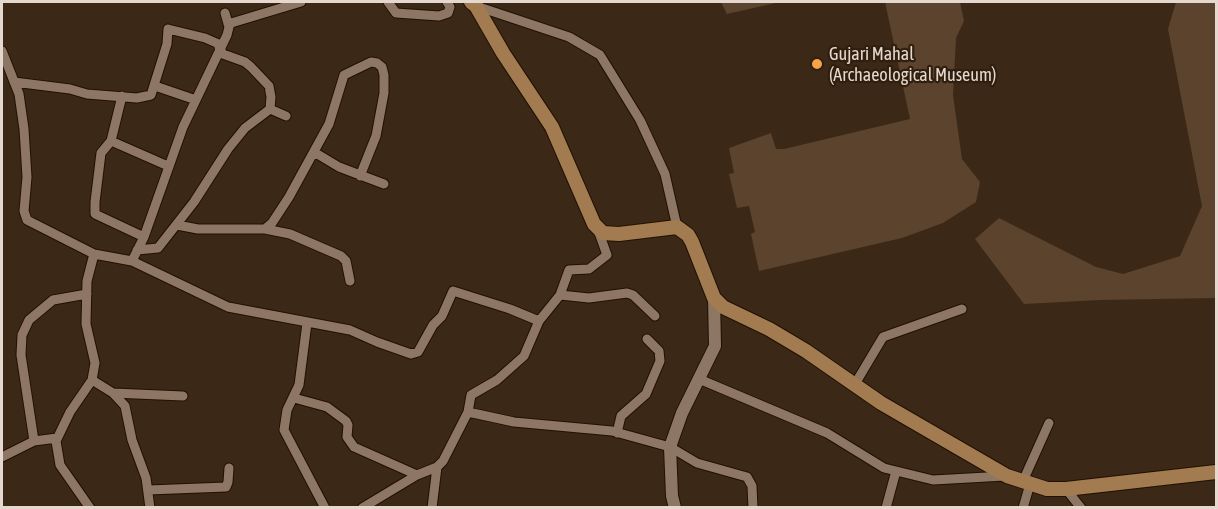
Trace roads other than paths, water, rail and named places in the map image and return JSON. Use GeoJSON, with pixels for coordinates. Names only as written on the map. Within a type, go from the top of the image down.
{"type":"FeatureCollection","features":[{"type":"Feature","properties":{"kind":"main road"},"geometry":{"type":"LineString","coordinates":[[473,4],[552,127],[582,198],[598,229],[609,234],[677,227],[692,242],[714,298],[723,307],[769,329],[806,351],[913,422],[1007,476],[1047,489],[1066,489],[1216,472]]}},
{"type":"Feature","properties":{"kind":"street"},"geometry":{"type":"LineString","coordinates":[[228,24],[301,2]]}},
{"type":"Feature","properties":{"kind":"street"},"geometry":{"type":"LineString","coordinates":[[388,2],[396,13],[439,16],[448,14],[450,7],[447,2]]}},
{"type":"Feature","properties":{"kind":"street"},"geometry":{"type":"LineString","coordinates":[[473,4],[569,37],[600,55],[640,120],[665,174],[677,227]]}},
{"type":"Feature","properties":{"kind":"street"},"geometry":{"type":"LineString","coordinates":[[132,261],[144,237],[168,166],[220,46],[227,35],[228,24],[225,13]]}},
{"type":"Feature","properties":{"kind":"street"},"geometry":{"type":"LineString","coordinates":[[14,82],[70,89],[87,94],[137,98],[151,95],[167,44],[168,29],[205,38],[220,46],[223,54],[244,62],[269,86],[270,109],[245,128],[228,149],[177,225],[158,248],[137,250]]}},
{"type":"Feature","properties":{"kind":"street"},"geometry":{"type":"LineString","coordinates":[[2,51],[20,94],[27,177],[24,211],[27,220],[94,254],[132,261],[228,306],[350,330],[411,354],[418,352],[433,326],[442,316],[453,291],[539,321]]}},
{"type":"Feature","properties":{"kind":"street"},"geometry":{"type":"LineString","coordinates":[[265,229],[272,223],[289,196],[329,124],[344,75],[371,62],[382,67],[384,93],[376,136],[360,176]]}},
{"type":"Feature","properties":{"kind":"street"},"geometry":{"type":"LineString","coordinates":[[155,86],[196,100]]}},
{"type":"Feature","properties":{"kind":"street"},"geometry":{"type":"LineString","coordinates":[[122,96],[111,141],[101,153],[95,214],[144,237]]}},
{"type":"Feature","properties":{"kind":"street"},"geometry":{"type":"LineString","coordinates":[[270,109],[286,116]]}},
{"type":"Feature","properties":{"kind":"street"},"geometry":{"type":"LineString","coordinates":[[111,141],[168,166]]}},
{"type":"Feature","properties":{"kind":"street"},"geometry":{"type":"LineString","coordinates":[[314,152],[339,167],[384,184]]}},
{"type":"Feature","properties":{"kind":"street"},"geometry":{"type":"LineString","coordinates":[[177,225],[198,229],[265,229],[290,234],[340,256],[346,261],[350,281]]}},
{"type":"Feature","properties":{"kind":"street"},"geometry":{"type":"LineString","coordinates":[[362,507],[417,475],[437,467],[443,461],[468,412],[471,395],[497,380],[524,356],[539,321],[560,295],[569,270],[590,269],[607,255],[598,229]]}},
{"type":"Feature","properties":{"kind":"street"},"geometry":{"type":"LineString","coordinates":[[90,507],[60,465],[57,455],[57,438],[78,399],[92,380],[95,363],[86,324],[87,281],[94,254]]}},
{"type":"Feature","properties":{"kind":"street"},"geometry":{"type":"LineString","coordinates":[[560,295],[589,298],[627,293],[633,295],[655,316]]}},
{"type":"Feature","properties":{"kind":"street"},"geometry":{"type":"LineString","coordinates":[[34,441],[21,355],[22,335],[29,320],[52,300],[64,296],[87,294]]}},
{"type":"Feature","properties":{"kind":"street"},"geometry":{"type":"LineString","coordinates":[[675,507],[672,496],[670,447],[681,413],[715,346],[714,298]]}},
{"type":"Feature","properties":{"kind":"street"},"geometry":{"type":"LineString","coordinates":[[855,384],[883,337],[962,309]]}},
{"type":"Feature","properties":{"kind":"street"},"geometry":{"type":"LineString","coordinates":[[307,323],[299,385],[287,410],[284,430],[325,507]]}},
{"type":"Feature","properties":{"kind":"street"},"geometry":{"type":"LineString","coordinates":[[617,433],[621,416],[646,394],[660,361],[659,351],[648,339]]}},
{"type":"Feature","properties":{"kind":"street"},"geometry":{"type":"LineString","coordinates":[[92,380],[113,393],[125,406],[132,440],[144,472],[150,507]]}},
{"type":"Feature","properties":{"kind":"street"},"geometry":{"type":"LineString","coordinates":[[699,380],[827,433],[884,468],[933,480],[1007,476]]}},
{"type":"Feature","properties":{"kind":"street"},"geometry":{"type":"LineString","coordinates":[[113,393],[183,396]]}},
{"type":"Feature","properties":{"kind":"street"},"geometry":{"type":"LineString","coordinates":[[294,398],[327,407],[346,421],[347,437],[354,447],[417,475]]}},
{"type":"Feature","properties":{"kind":"street"},"geometry":{"type":"LineString","coordinates":[[468,412],[514,422],[617,433],[670,447],[697,463],[747,477],[752,486],[753,507]]}},
{"type":"Feature","properties":{"kind":"street"},"geometry":{"type":"LineString","coordinates":[[1023,507],[1026,482],[1049,423]]}},
{"type":"Feature","properties":{"kind":"street"},"geometry":{"type":"LineString","coordinates":[[2,457],[34,441],[57,438]]}},
{"type":"Feature","properties":{"kind":"street"},"geometry":{"type":"LineString","coordinates":[[432,507],[437,467]]}},
{"type":"Feature","properties":{"kind":"street"},"geometry":{"type":"LineString","coordinates":[[148,490],[226,487],[229,468]]}},
{"type":"Feature","properties":{"kind":"street"},"geometry":{"type":"LineString","coordinates":[[886,507],[896,471]]}},
{"type":"Feature","properties":{"kind":"street"},"geometry":{"type":"LineString","coordinates":[[1066,489],[1081,507]]}},
{"type":"Feature","properties":{"kind":"place","name":"Gujari Mahal (Archaeological Museum)"},"geometry":{"type":"Point","coordinates":[817,64]}}]}
